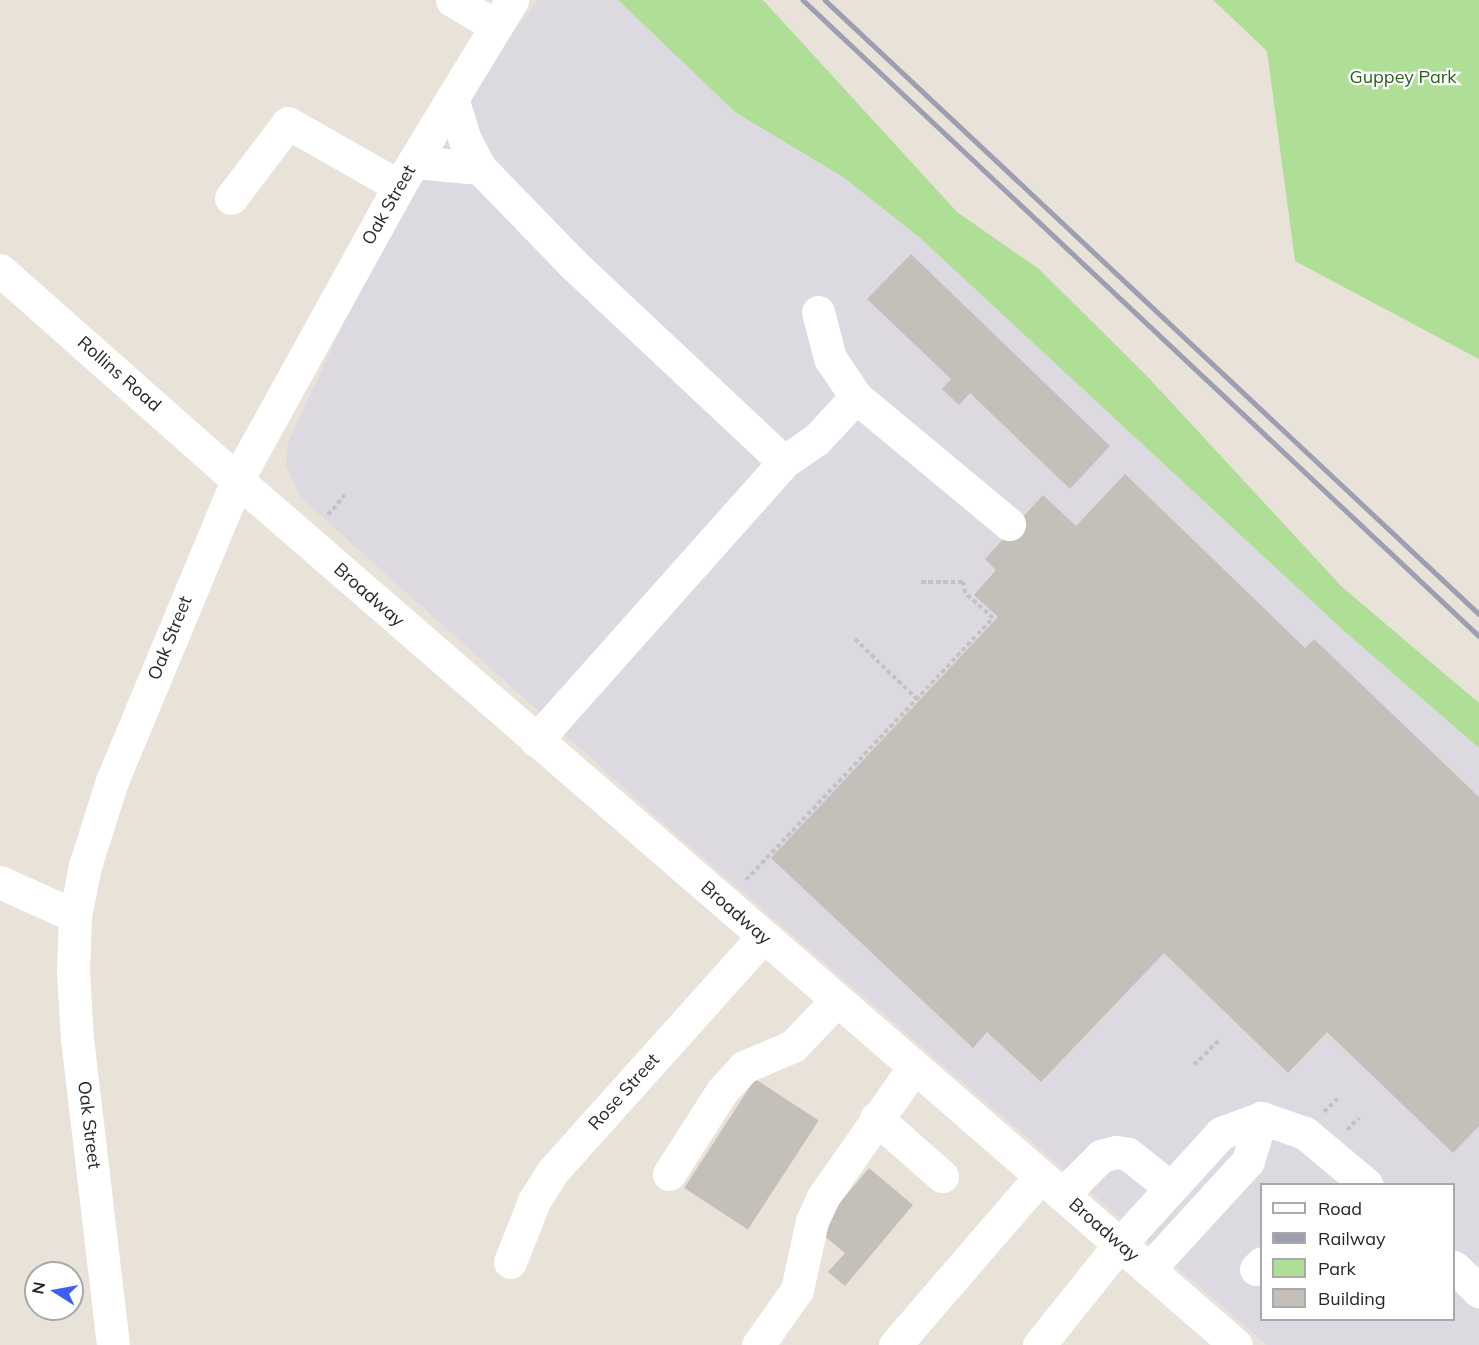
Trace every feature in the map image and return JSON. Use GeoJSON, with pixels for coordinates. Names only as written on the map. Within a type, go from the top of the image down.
{"type":"FeatureCollection","features":[{"type":"Feature","properties":{"kind":"street"},"geometry":{"type":"LineString","coordinates":[[452,0],[504,13]]}},
{"type":"Feature","properties":{"kind":"street","name":"Oak Street"},"geometry":{"type":"LineString","coordinates":[[113,1345],[77,1039],[75,916],[85,867],[112,781],[237,480],[407,174],[504,13]]}},
{"type":"Feature","properties":{"kind":"street"},"geometry":{"type":"LineString","coordinates":[[452,98],[465,140],[480,168],[573,264],[784,462]]}},
{"type":"Feature","properties":{"kind":"street"},"geometry":{"type":"LineString","coordinates":[[231,198],[288,123],[407,174],[480,168]]}},
{"type":"Feature","properties":{"kind":"street","name":"Rollins Road"},"geometry":{"type":"LineString","coordinates":[[0,270],[237,480]]}},
{"type":"Feature","properties":{"kind":"street"},"geometry":{"type":"LineString","coordinates":[[818,312],[830,358],[856,397],[1009,524]]}},
{"type":"Feature","properties":{"kind":"street"},"geometry":{"type":"LineString","coordinates":[[536,740],[784,462],[816,440],[856,397]]}},
{"type":"Feature","properties":{"kind":"street","name":"Broadway"},"geometry":{"type":"LineString","coordinates":[[237,480],[836,1001],[1149,1269],[1217,1339]]}},
{"type":"Feature","properties":{"kind":"street"},"geometry":{"type":"LineString","coordinates":[[0,882],[75,916]]}},
{"type":"Feature","properties":{"kind":"street","name":"Rose Street"},"geometry":{"type":"LineString","coordinates":[[510,1262],[534,1201],[552,1172],[764,937]]}},
{"type":"Feature","properties":{"kind":"street"},"geometry":{"type":"LineString","coordinates":[[669,1174],[722,1091],[744,1067],[793,1046],[836,1001]]}},
{"type":"Feature","properties":{"kind":"street"},"geometry":{"type":"LineString","coordinates":[[758,1345],[797,1290],[812,1221],[823,1197],[876,1118],[914,1067]]}},
{"type":"Feature","properties":{"kind":"street"},"geometry":{"type":"LineString","coordinates":[[876,1118],[942,1176]]}},
{"type":"Feature","properties":{"kind":"street"},"geometry":{"type":"LineString","coordinates":[[1149,1269],[1248,1161],[1261,1118]]}},
{"type":"Feature","properties":{"kind":"street"},"geometry":{"type":"LineString","coordinates":[[1039,1345],[1120,1244],[1221,1134],[1261,1118],[1299,1130],[1346,1178]]}},
{"type":"Feature","properties":{"kind":"street"},"geometry":{"type":"LineString","coordinates":[[895,1345],[1052,1185],[1101,1156],[1116,1152],[1128,1154],[1171,1188]]}},
{"type":"Feature","properties":{"kind":"street"},"geometry":{"type":"LineString","coordinates":[[1455,1268],[1479,1292]]}},
{"type":"Feature","properties":{"kind":"path"},"geometry":{"type":"LineString","coordinates":[[328,515],[345,495]]}},
{"type":"Feature","properties":{"kind":"path"},"geometry":{"type":"LineString","coordinates":[[745,881],[993,618],[965,593],[963,582],[921,582]]}},
{"type":"Feature","properties":{"kind":"path"},"geometry":{"type":"LineString","coordinates":[[855,639],[917,699]]}},
{"type":"Feature","properties":{"kind":"path"},"geometry":{"type":"LineString","coordinates":[[1194,1065],[1221,1038]]}},
{"type":"Feature","properties":{"kind":"shaded area"},"geometry":{"type":"Polygon","coordinates":[[[538,0],[618,0],[735,112],[843,177],[919,237],[1343,630],[1479,748],[1479,1345],[1267,1345],[671,830],[301,498],[286,465],[288,443],[384,235],[459,102],[538,0]]]}},
{"type":"Feature","properties":{"kind":"green space"},"geometry":{"type":"Polygon","coordinates":[[[618,0],[763,0],[957,212],[1039,269],[1146,375],[1342,587],[1479,703],[1479,748],[1343,630],[919,237],[843,177],[735,112],[618,0]]]}},
{"type":"Feature","properties":{"kind":"green space","name":"Guppey Park"},"geometry":{"type":"Polygon","coordinates":[[[1213,0],[1479,0],[1479,359],[1295,261],[1267,51],[1213,0]]]}},
{"type":"Feature","properties":{"kind":"building"},"geometry":{"type":"Polygon","coordinates":[[[911,254],[1110,446],[1070,489],[970,393],[959,405],[942,389],[951,379],[867,299],[911,254]]]}},
{"type":"Feature","properties":{"kind":"building"},"geometry":{"type":"Polygon","coordinates":[[[1125,474],[1305,648],[1314,639],[1479,797],[1479,1126],[1453,1153],[1327,1032],[1288,1073],[1164,953],[1041,1082],[987,1032],[973,1048],[771,858],[998,617],[974,595],[996,570],[985,559],[1043,495],[1076,526],[1125,474]]]}},
{"type":"Feature","properties":{"kind":"building"},"geometry":{"type":"Polygon","coordinates":[[[755,1079],[819,1120],[748,1229],[684,1188],[755,1079]]]}},
{"type":"Feature","properties":{"kind":"building"},"geometry":{"type":"Polygon","coordinates":[[[869,1168],[913,1205],[845,1286],[828,1272],[845,1253],[817,1230],[869,1168]]]}},
{"type":"Feature","properties":{"kind":"railway"},"geometry":{"type":"LineString","coordinates":[[803,0],[1479,636]]}},
{"type":"Feature","properties":{"kind":"railway"},"geometry":{"type":"LineString","coordinates":[[825,0],[1479,614]]}}]}
